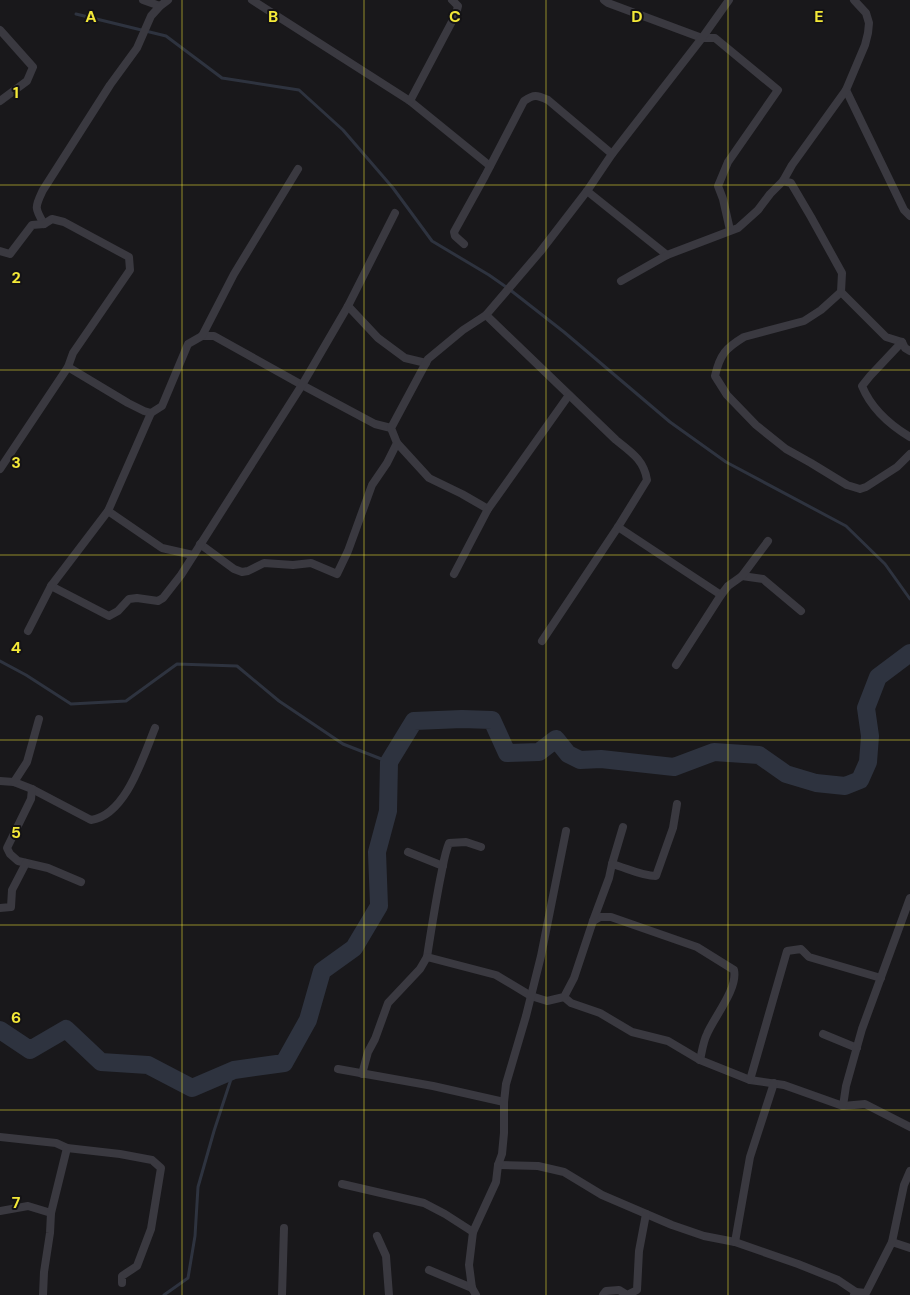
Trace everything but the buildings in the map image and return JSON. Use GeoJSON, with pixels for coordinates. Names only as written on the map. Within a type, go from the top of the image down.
{"type":"FeatureCollection","features":[{"type":"Feature","properties":{"kind":"street"},"geometry":{"type":"LineString","coordinates":[[143,0],[160,6]]}},
{"type":"Feature","properties":{"kind":"street"},"geometry":{"type":"LineString","coordinates":[[44,224],[36,211],[43,190],[110,85],[137,48],[151,16],[168,0]]}},
{"type":"Feature","properties":{"kind":"street"},"geometry":{"type":"LineString","coordinates":[[252,0],[410,101],[490,166]]}},
{"type":"Feature","properties":{"kind":"street"},"geometry":{"type":"LineString","coordinates":[[410,101],[456,14],[458,6],[452,0]]}},
{"type":"Feature","properties":{"kind":"street"},"geometry":{"type":"LineString","coordinates":[[604,0],[702,38],[715,38],[778,90],[728,162],[718,186],[730,230]]}},
{"type":"Feature","properties":{"kind":"street"},"geometry":{"type":"LineString","coordinates":[[488,509],[429,478],[397,443],[391,428],[428,359],[463,330],[486,315],[540,252],[612,154],[702,38],[728,0]]}},
{"type":"Feature","properties":{"kind":"street"},"geometry":{"type":"LineString","coordinates":[[621,281],[667,255],[738,228],[758,210],[783,181],[792,165],[846,90],[868,33],[869,23],[866,13],[854,0]]}},
{"type":"Feature","properties":{"kind":"street"},"geometry":{"type":"LineString","coordinates":[[0,30],[33,67],[27,82],[0,100]]}},
{"type":"Feature","properties":{"kind":"street"},"geometry":{"type":"LineString","coordinates":[[846,90],[904,210],[910,216]]}},
{"type":"Feature","properties":{"kind":"street"},"geometry":{"type":"LineString","coordinates":[[464,244],[455,236],[454,232],[524,102],[530,96],[538,96],[548,100],[612,154]]}},
{"type":"Feature","properties":{"kind":"street"},"geometry":{"type":"LineString","coordinates":[[202,336],[234,274],[298,169]]}},
{"type":"Feature","properties":{"kind":"street"},"geometry":{"type":"LineString","coordinates":[[783,181],[791,183],[835,259],[842,273],[841,292],[821,310],[804,320],[744,337],[725,351],[718,361],[715,376],[727,395],[756,425],[786,449],[847,485],[860,489],[866,487],[897,467],[910,454]]}},
{"type":"Feature","properties":{"kind":"street"},"geometry":{"type":"LineString","coordinates":[[586,191],[667,255]]}},
{"type":"Feature","properties":{"kind":"street"},"geometry":{"type":"LineString","coordinates":[[51,586],[109,616],[118,611],[129,599],[137,598],[158,601],[163,598],[181,575],[302,385],[348,306],[395,213]]}},
{"type":"Feature","properties":{"kind":"street"},"geometry":{"type":"LineString","coordinates":[[0,251],[10,254],[32,225],[44,224],[52,219],[64,222],[130,257],[130,270],[73,354],[68,366],[0,469]]}},
{"type":"Feature","properties":{"kind":"street"},"geometry":{"type":"LineString","coordinates":[[841,292],[886,337],[902,342],[905,348],[910,351]]}},
{"type":"Feature","properties":{"kind":"street"},"geometry":{"type":"LineString","coordinates":[[348,306],[378,338],[405,358],[426,362]]}},
{"type":"Feature","properties":{"kind":"street"},"geometry":{"type":"LineString","coordinates":[[486,315],[616,440],[637,457],[646,469],[647,480],[542,641]]}},
{"type":"Feature","properties":{"kind":"street"},"geometry":{"type":"LineString","coordinates":[[28,631],[51,586],[108,511],[151,413],[162,406],[188,344],[202,336],[214,336],[375,424],[391,428]]}},
{"type":"Feature","properties":{"kind":"street"},"geometry":{"type":"LineString","coordinates":[[902,342],[862,386],[868,399],[894,428],[910,438]]}},
{"type":"Feature","properties":{"kind":"street"},"geometry":{"type":"LineString","coordinates":[[68,366],[128,404],[151,413]]}},
{"type":"Feature","properties":{"kind":"street"},"geometry":{"type":"LineString","coordinates":[[454,574],[488,509],[569,395]]}},
{"type":"Feature","properties":{"kind":"street"},"geometry":{"type":"LineString","coordinates":[[200,544],[234,569],[242,572],[248,571],[264,562],[293,565],[311,563],[337,574],[348,551],[372,485],[387,463],[397,443]]}},
{"type":"Feature","properties":{"kind":"street"},"geometry":{"type":"LineString","coordinates":[[108,511],[162,548],[193,555]]}},
{"type":"Feature","properties":{"kind":"street"},"geometry":{"type":"LineString","coordinates":[[618,527],[721,595]]}},
{"type":"Feature","properties":{"kind":"street"},"geometry":{"type":"LineString","coordinates":[[676,664],[721,595],[728,586],[742,576],[768,541]]}},
{"type":"Feature","properties":{"kind":"street"},"geometry":{"type":"LineString","coordinates":[[742,576],[764,579],[801,611]]}},
{"type":"Feature","properties":{"kind":"street"},"geometry":{"type":"LineString","coordinates":[[14,782],[27,762],[39,719]]}},
{"type":"Feature","properties":{"kind":"street"},"geometry":{"type":"LineString","coordinates":[[0,781],[14,782],[32,789],[92,820],[100,819],[109,814],[122,800],[138,770],[155,728]]}},
{"type":"Feature","properties":{"kind":"street"},"geometry":{"type":"LineString","coordinates":[[32,789],[31,799],[7,848],[10,854],[18,861],[48,868],[81,882]]}},
{"type":"Feature","properties":{"kind":"street"},"geometry":{"type":"LineString","coordinates":[[612,864],[642,875],[656,876],[674,828],[677,804]]}},
{"type":"Feature","properties":{"kind":"street"},"geometry":{"type":"LineString","coordinates":[[428,957],[496,975],[531,996],[548,1001],[564,997],[574,978],[609,878],[623,827]]}},
{"type":"Feature","properties":{"kind":"street"},"geometry":{"type":"LineString","coordinates":[[474,1291],[469,1265],[473,1232],[496,1182],[498,1165],[502,1154],[506,1084],[541,956],[566,831]]}},
{"type":"Feature","properties":{"kind":"street"},"geometry":{"type":"LineString","coordinates":[[362,1074],[368,1052],[375,1039],[388,1003],[420,969],[428,957],[430,931],[444,854],[449,842],[466,842],[481,847]]}},
{"type":"Feature","properties":{"kind":"street"},"geometry":{"type":"LineString","coordinates":[[408,852],[443,866]]}},
{"type":"Feature","properties":{"kind":"street"},"geometry":{"type":"LineString","coordinates":[[0,908],[11,907],[12,890],[26,863]]}},
{"type":"Feature","properties":{"kind":"street"},"geometry":{"type":"LineString","coordinates":[[843,1106],[846,1086],[862,1029],[910,898]]}},
{"type":"Feature","properties":{"kind":"street"},"geometry":{"type":"LineString","coordinates":[[593,921],[600,917],[611,917],[697,947],[734,970],[736,977],[706,1035],[700,1060]]}},
{"type":"Feature","properties":{"kind":"street"},"geometry":{"type":"LineString","coordinates":[[750,1080],[787,952],[801,949],[810,957],[881,978]]}},
{"type":"Feature","properties":{"kind":"street"},"geometry":{"type":"LineString","coordinates":[[564,997],[571,1003],[600,1013],[632,1032],[668,1041],[700,1060],[750,1080],[784,1085],[843,1106],[865,1104],[910,1127]]}},
{"type":"Feature","properties":{"kind":"street"},"geometry":{"type":"LineString","coordinates":[[822,1034],[857,1048]]}},
{"type":"Feature","properties":{"kind":"street"},"geometry":{"type":"LineString","coordinates":[[338,1069],[434,1086],[504,1102]]}},
{"type":"Feature","properties":{"kind":"street"},"geometry":{"type":"LineString","coordinates":[[735,1242],[750,1156],[774,1083]]}},
{"type":"Feature","properties":{"kind":"street"},"geometry":{"type":"LineString","coordinates":[[0,1137],[56,1143],[67,1148],[152,1160],[161,1168],[151,1229],[137,1266],[122,1276],[122,1284]]}},
{"type":"Feature","properties":{"kind":"street"},"geometry":{"type":"LineString","coordinates":[[43,1295],[51,1212],[67,1148]]}},
{"type":"Feature","properties":{"kind":"street"},"geometry":{"type":"LineString","coordinates":[[498,1165],[538,1166],[564,1172],[602,1195],[672,1225],[704,1236],[735,1242],[798,1264],[838,1280],[855,1293],[866,1293],[892,1242],[904,1185],[910,1171]]}},
{"type":"Feature","properties":{"kind":"street"},"geometry":{"type":"LineString","coordinates":[[342,1184],[424,1203],[473,1232]]}},
{"type":"Feature","properties":{"kind":"street"},"geometry":{"type":"LineString","coordinates":[[0,1211],[28,1206],[51,1212]]}},
{"type":"Feature","properties":{"kind":"street"},"geometry":{"type":"LineString","coordinates":[[603,1295],[606,1291],[618,1290],[627,1295],[637,1290],[639,1251],[646,1214]]}},
{"type":"Feature","properties":{"kind":"street"},"geometry":{"type":"LineString","coordinates":[[282,1295],[284,1228]]}},
{"type":"Feature","properties":{"kind":"street"},"geometry":{"type":"LineString","coordinates":[[377,1236],[386,1256],[389,1295]]}},
{"type":"Feature","properties":{"kind":"street"},"geometry":{"type":"LineString","coordinates":[[892,1242],[910,1248]]}},
{"type":"Feature","properties":{"kind":"street"},"geometry":{"type":"LineString","coordinates":[[429,1270],[474,1291]]}},
{"type":"Feature","properties":{"kind":"waterway"},"geometry":{"type":"LineString","coordinates":[[76,14],[166,36],[222,78],[299,90],[343,130],[393,188],[432,241],[509,289],[564,332],[670,422],[726,462],[846,526],[885,564],[910,599]]}},
{"type":"Feature","properties":{"kind":"waterway"},"geometry":{"type":"LineString","coordinates":[[0,1030],[30,1050],[66,1029],[101,1062],[148,1065],[192,1088],[234,1070],[284,1063],[308,1020],[322,971],[354,948],[379,906],[377,852],[388,811],[389,762],[414,721],[492,720],[507,753],[539,752],[556,739],[568,754],[580,760],[601,759],[674,767],[714,752],[759,755],[786,774],[816,783],[845,786],[860,780],[868,762],[870,736],[866,708],[878,677],[910,653]]}},
{"type":"Feature","properties":{"kind":"waterway"},"geometry":{"type":"LineString","coordinates":[[0,661],[71,704],[126,701],[177,664],[237,666],[279,701],[343,744],[389,762]]}},
{"type":"Feature","properties":{"kind":"waterway"},"geometry":{"type":"LineString","coordinates":[[164,1295],[188,1278],[195,1236],[198,1187],[234,1070]]}}]}
